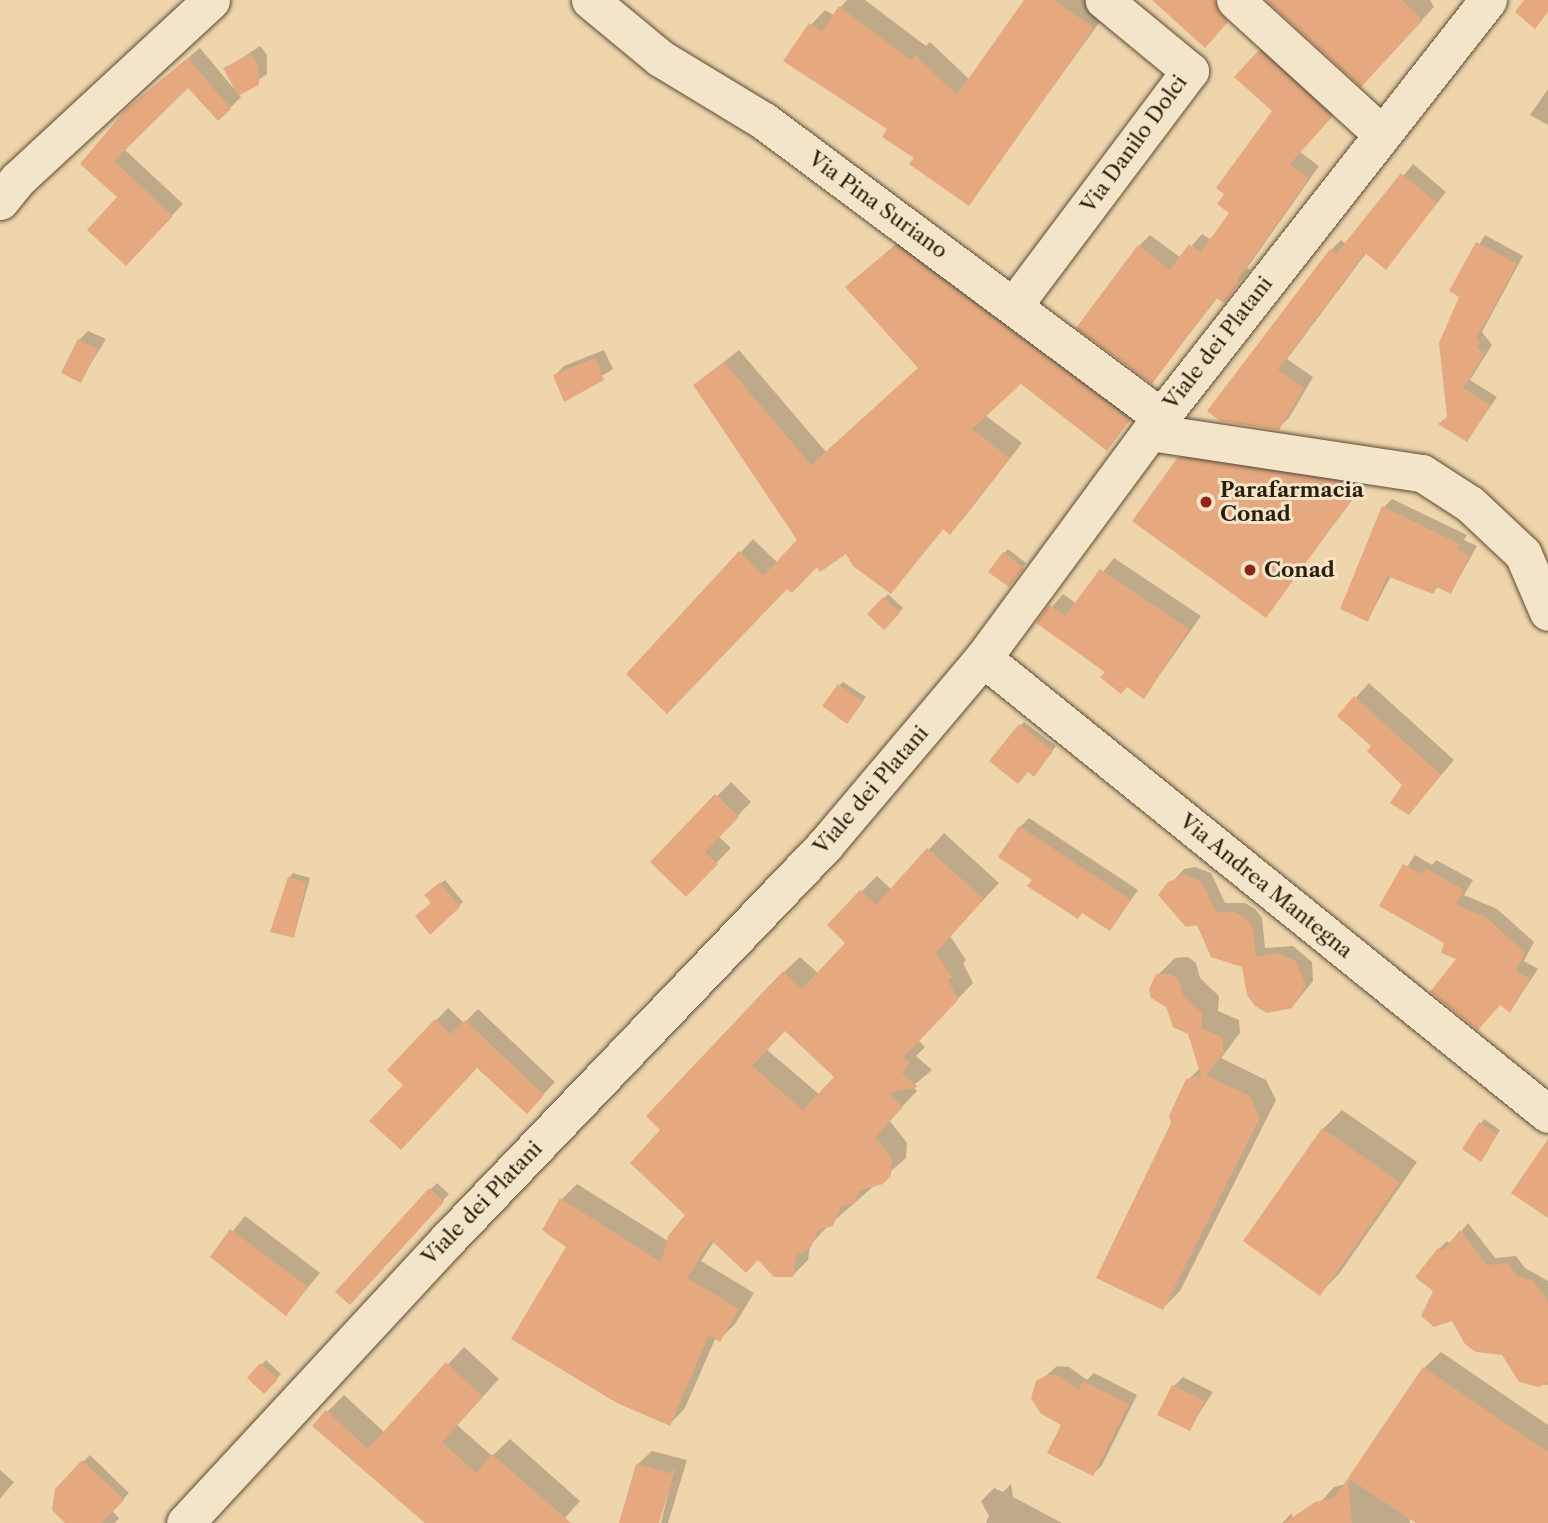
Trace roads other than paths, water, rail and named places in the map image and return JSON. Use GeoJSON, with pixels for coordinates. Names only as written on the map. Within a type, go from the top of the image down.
{"type":"FeatureCollection","features":[{"type":"Feature","properties":{"kind":"street"},"geometry":{"type":"LineString","coordinates":[[6,182],[211,0]]}},
{"type":"Feature","properties":{"kind":"street","name":"Via Pina Suriano"},"geometry":{"type":"LineString","coordinates":[[590,0],[660,58],[764,121],[1014,305],[1155,425]]}},
{"type":"Feature","properties":{"kind":"street","name":"Via Danilo Dolci"},"geometry":{"type":"LineString","coordinates":[[1014,305],[1190,71],[1104,0]]}},
{"type":"Feature","properties":{"kind":"street"},"geometry":{"type":"LineString","coordinates":[[1235,0],[1381,134]]}},
{"type":"Feature","properties":{"kind":"street","name":"Viale dei Platani"},"geometry":{"type":"LineString","coordinates":[[186,1523],[448,1239],[825,845],[983,658],[1155,425],[1488,0]]}},
{"type":"Feature","properties":{"kind":"street"},"geometry":{"type":"LineString","coordinates":[[1155,425],[1422,473],[1470,504],[1523,554],[1548,612]]}},
{"type":"Feature","properties":{"kind":"street","name":"Via Andrea Mantegna"},"geometry":{"type":"LineString","coordinates":[[983,658],[1548,1114]]}},
{"type":"Feature","properties":{"kind":"place","name":"Parafarmacia Conad"},"geometry":{"type":"Point","coordinates":[1206,502]}},
{"type":"Feature","properties":{"kind":"place","name":"Conad"},"geometry":{"type":"Point","coordinates":[1250,570]}}]}
